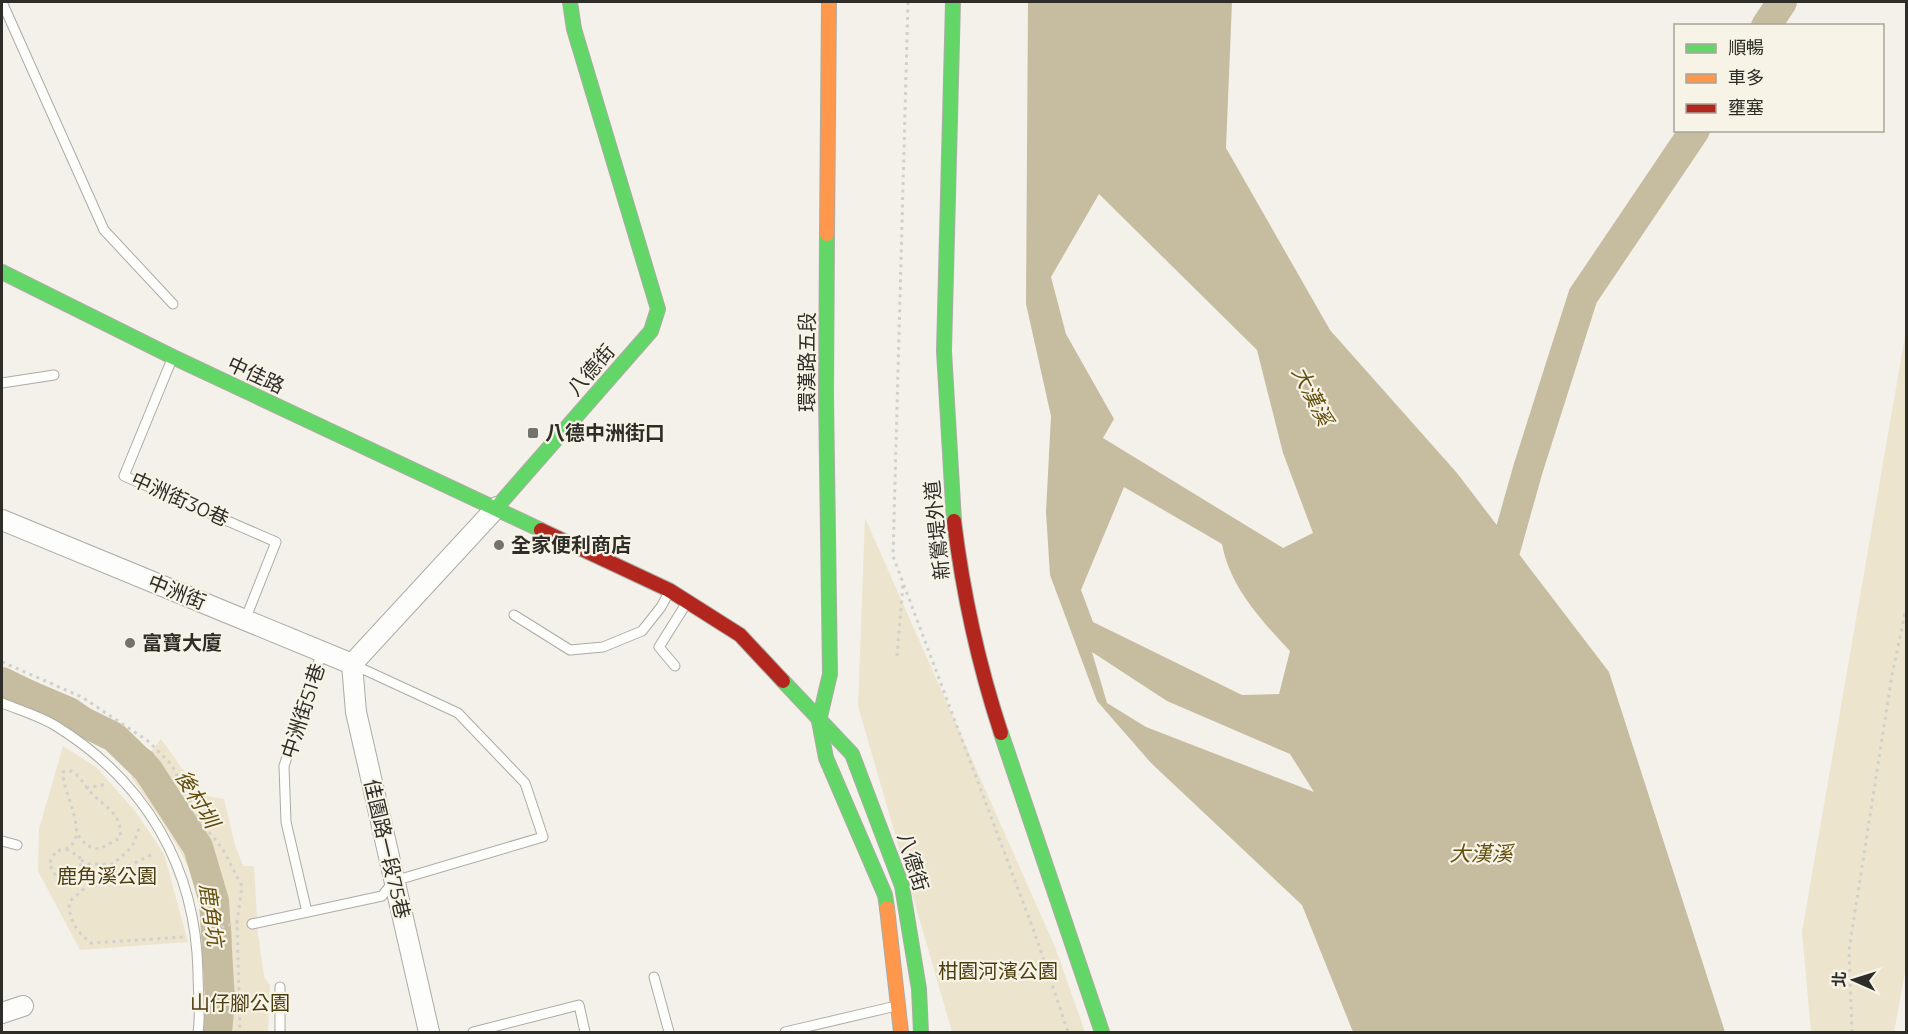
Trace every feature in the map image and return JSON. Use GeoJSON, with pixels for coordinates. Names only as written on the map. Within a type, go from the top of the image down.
{"type":"FeatureCollection","features":[{"type":"Feature","properties":{"kind":"street","name":"八德街"},"geometry":{"type":"LineString","coordinates":[[570,2],[574,29],[658,309],[651,331],[497,507],[669,590],[740,635],[852,754],[902,886],[919,989],[921,1032]]}},
{"type":"Feature","properties":{"kind":"street","name":"環漢路五段"},"geometry":{"type":"LineString","coordinates":[[819,721],[830,674],[826,395],[829,2]]}},
{"type":"Feature","properties":{"kind":"street","name":"新鶯堤外道"},"geometry":{"type":"LineString","coordinates":[[953,2],[944,351],[950,488],[961,581],[980,669],[1102,1032]]}},
{"type":"Feature","properties":{"kind":"street","name":"中佳路"},"geometry":{"type":"LineString","coordinates":[[2,272],[173,357],[497,507]]}},
{"type":"Feature","properties":{"kind":"street"},"geometry":{"type":"LineString","coordinates":[[352,664],[497,507]]}},
{"type":"Feature","properties":{"kind":"street","name":"中洲街"},"geometry":{"type":"LineString","coordinates":[[2,520],[352,664]]}},
{"type":"Feature","properties":{"kind":"street","name":"佳園路一段75巷"},"geometry":{"type":"LineString","coordinates":[[352,664],[356,712],[429,1032]]}},
{"type":"Feature","properties":{"kind":"street","name":"八德街"},"geometry":{"type":"LineString","coordinates":[[819,721],[826,758],[885,895],[900,1005],[901,1032]]}},
{"type":"Feature","properties":{"kind":"street"},"geometry":{"type":"LineString","coordinates":[[902,886],[926,948],[934,1006]]}},
{"type":"Feature","properties":{"kind":"street"},"geometry":{"type":"LineString","coordinates":[[2,1013],[23,1006]]}},
{"type":"Feature","properties":{"kind":"lane"},"geometry":{"type":"LineString","coordinates":[[2,2],[104,230],[172,304]]}},
{"type":"Feature","properties":{"kind":"lane","name":"中洲街30巷"},"geometry":{"type":"LineString","coordinates":[[173,357],[124,476],[276,542],[245,620]]}},
{"type":"Feature","properties":{"kind":"lane"},"geometry":{"type":"LineString","coordinates":[[2,383],[54,375]]}},
{"type":"Feature","properties":{"kind":"lane"},"geometry":{"type":"LineString","coordinates":[[514,615],[570,650],[603,647],[642,631],[661,607],[669,590]]}},
{"type":"Feature","properties":{"kind":"lane"},"geometry":{"type":"LineString","coordinates":[[675,666],[659,647],[688,601]]}},
{"type":"Feature","properties":{"kind":"lane","name":"中洲街51巷"},"geometry":{"type":"LineString","coordinates":[[306,912],[285,822],[284,766],[322,652]]}},
{"type":"Feature","properties":{"kind":"lane"},"geometry":{"type":"LineString","coordinates":[[252,924],[382,896],[394,880],[543,837],[525,783],[458,713],[352,664]]}},
{"type":"Feature","properties":{"kind":"lane"},"geometry":{"type":"LineString","coordinates":[[2,703],[54,725],[91,750],[128,783],[174,855],[197,934],[198,1032]]}},
{"type":"Feature","properties":{"kind":"lane"},"geometry":{"type":"LineString","coordinates":[[2,841],[17,845]]}},
{"type":"Feature","properties":{"kind":"lane"},"geometry":{"type":"LineString","coordinates":[[654,977],[669,1032]]}},
{"type":"Feature","properties":{"kind":"lane"},"geometry":{"type":"LineString","coordinates":[[280,987],[280,1032]]}},
{"type":"Feature","properties":{"kind":"lane"},"geometry":{"type":"LineString","coordinates":[[473,1032],[579,1005],[585,1032]]}},
{"type":"Feature","properties":{"kind":"lane"},"geometry":{"type":"LineString","coordinates":[[785,1032],[900,1005]]}},
{"type":"Feature","properties":{"kind":"path"},"geometry":{"type":"LineString","coordinates":[[897,656],[903,583]]}},
{"type":"Feature","properties":{"kind":"path"},"geometry":{"type":"LineString","coordinates":[[1852,1032],[1849,950],[1892,675],[1906,609]]}},
{"type":"Feature","properties":{"kind":"path"},"geometry":{"type":"LineString","coordinates":[[2,662],[82,697],[148,741],[171,764],[203,825],[222,848],[242,886],[237,922],[240,1032]]}},
{"type":"Feature","properties":{"kind":"path"},"geometry":{"type":"LineString","coordinates":[[66,849],[73,842],[76,833],[75,816],[63,779],[63,772],[72,771],[86,788],[115,813],[122,826],[120,838],[99,849],[87,846],[76,833]]}},
{"type":"Feature","properties":{"kind":"path"},"geometry":{"type":"LineString","coordinates":[[86,788],[113,783]]}},
{"type":"Feature","properties":{"kind":"path"},"geometry":{"type":"LineString","coordinates":[[81,860],[80,871],[73,879],[57,878],[50,870],[51,859],[57,851],[66,849],[75,852],[81,860],[89,864],[113,864],[132,847],[140,826]]}},
{"type":"Feature","properties":{"kind":"path"},"geometry":{"type":"LineString","coordinates":[[151,855],[87,886],[69,902],[69,914],[78,932],[91,942],[182,937]]}},
{"type":"Feature","properties":{"kind":"path"},"geometry":{"type":"LineString","coordinates":[[204,933],[237,922]]}},
{"type":"Feature","properties":{"kind":"path"},"geometry":{"type":"LineString","coordinates":[[1038,975],[1048,973]]}},
{"type":"Feature","properties":{"kind":"green space"},"geometry":{"type":"Polygon","coordinates":[[[1906,330],[1906,967],[1894,1032],[1811,1032],[1802,932],[1906,330]]]}},
{"type":"Feature","properties":{"kind":"green space","name":"柑園河濱公園"},"geometry":{"type":"Polygon","coordinates":[[[865,518],[1055,947],[1085,1032],[952,1032],[858,706],[865,518]]]}},
{"type":"Feature","properties":{"kind":"green space","name":"山仔腳公園"},"geometry":{"type":"Polygon","coordinates":[[[161,739],[201,795],[224,799],[235,845],[243,866],[254,866],[258,934],[264,976],[270,986],[268,1032],[203,1032],[212,984],[213,960],[213,948],[206,914],[191,872],[157,814],[131,777],[161,739]]]}},
{"type":"Feature","properties":{"kind":"green space","name":"鹿角溪公園"},"geometry":{"type":"Polygon","coordinates":[[[63,746],[96,767],[135,811],[164,854],[188,942],[80,950],[38,871],[39,829],[63,746]]]}},
{"type":"Feature","properties":{"kind":"water","name":"大漢溪"},"geometry":{"type":"Polygon","coordinates":[[[1028,2],[1232,2],[1226,148],[1330,330],[1457,473],[1609,672],[1725,1032],[1353,1032],[1302,905],[1151,763],[1097,701],[1050,575],[1046,512],[1051,416],[1026,304],[1028,2]],[[1099,194],[1051,277],[1066,334],[1114,419],[1103,438],[1283,548],[1313,533],[1283,453],[1257,350],[1099,194]],[[1124,487],[1081,590],[1093,622],[1242,695],[1279,694],[1290,651],[1258,615],[1239,589],[1226,560],[1222,544],[1124,487]],[[1092,652],[1107,703],[1146,727],[1314,792],[1290,754],[1167,701],[1092,652]]]}},
{"type":"Feature","properties":{"kind":"waterway"},"geometry":{"type":"LineString","coordinates":[[1767,24],[1782,2]]}},
{"type":"Feature","properties":{"kind":"waterway"},"geometry":{"type":"LineString","coordinates":[[1497,579],[1528,469],[1583,296],[1694,132]]}},
{"type":"Feature","properties":{"kind":"waterway","name":"後村圳"},"geometry":{"type":"LineString","coordinates":[[2,670],[75,701],[151,754],[201,836],[221,882],[229,933],[227,1032]]}},
{"type":"Feature","properties":{"kind":"waterway","name":"鹿角坑"},"geometry":{"type":"LineString","coordinates":[[2,682],[114,737],[148,770],[198,847],[214,901],[220,1000],[217,1032]]}},
{"type":"Feature","properties":{"kind":"traffic: fast"},"geometry":{"type":"LineString","coordinates":[[497,507],[651,331],[658,309],[574,29],[570,2]]}},
{"type":"Feature","properties":{"kind":"traffic: fast"},"geometry":{"type":"LineString","coordinates":[[953,2],[944,351],[954,521]]}},
{"type":"Feature","properties":{"kind":"traffic: fast"},"geometry":{"type":"LineString","coordinates":[[827,234],[826,395],[830,674],[819,721],[826,758],[885,895],[887,908]]}},
{"type":"Feature","properties":{"kind":"traffic: fast"},"geometry":{"type":"LineString","coordinates":[[2,272],[173,357],[541,530]]}},
{"type":"Feature","properties":{"kind":"traffic: fast"},"geometry":{"type":"LineString","coordinates":[[783,681],[852,754],[902,886],[919,989],[921,1032]]}},
{"type":"Feature","properties":{"kind":"traffic: fast"},"geometry":{"type":"LineString","coordinates":[[1001,733],[1102,1032]]}},
{"type":"Feature","properties":{"kind":"traffic: slow"},"geometry":{"type":"LineString","coordinates":[[827,234],[829,2]]}},
{"type":"Feature","properties":{"kind":"traffic: slow"},"geometry":{"type":"LineString","coordinates":[[887,908],[901,1032]]}},
{"type":"Feature","properties":{"kind":"traffic: jam"},"geometry":{"type":"LineString","coordinates":[[954,521],[972,628],[1001,733]]}},
{"type":"Feature","properties":{"kind":"traffic: jam"},"geometry":{"type":"LineString","coordinates":[[541,530],[669,590],[740,635],[783,681]]}},
{"type":"Feature","properties":{"kind":"place","name":"八德中洲街口"},"geometry":{"type":"Point","coordinates":[533,433]}},
{"type":"Feature","properties":{"kind":"place","name":"全家便利商店"},"geometry":{"type":"Point","coordinates":[499,545]}},
{"type":"Feature","properties":{"kind":"place","name":"富寶大廈"},"geometry":{"type":"Point","coordinates":[130,643]}}]}
